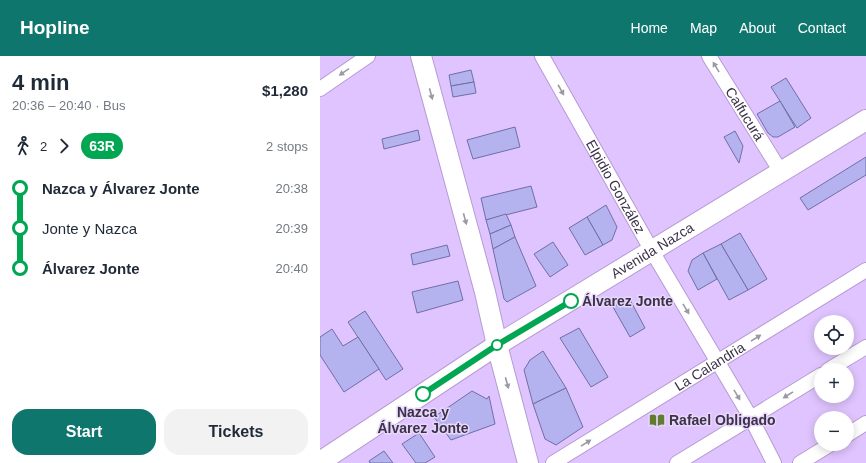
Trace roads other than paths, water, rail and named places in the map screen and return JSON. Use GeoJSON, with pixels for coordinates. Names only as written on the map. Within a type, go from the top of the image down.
{"type":"FeatureCollection","features":[{"type":"Feature","properties":{"kind":"main road"},"geometry":{"type":"LineString","coordinates":[[421,56],[485,292],[497,345],[528,463]]}},
{"type":"Feature","properties":{"kind":"main road","name":"Avenida Nazca"},"geometry":{"type":"LineString","coordinates":[[320,462],[497,345],[866,120]]}},
{"type":"Feature","properties":{"kind":"street"},"geometry":{"type":"LineString","coordinates":[[321,85],[368,56]]}},
{"type":"Feature","properties":{"kind":"street","name":"Elpidio González"},"geometry":{"type":"LineString","coordinates":[[542,56],[652,251],[751,418],[774,463]]}},
{"type":"Feature","properties":{"kind":"street","name":"Calfucurá"},"geometry":{"type":"LineString","coordinates":[[710,56],[780,172]]}},
{"type":"Feature","properties":{"kind":"street","name":"La Calandria"},"geometry":{"type":"LineString","coordinates":[[552,463],[866,270]]}},
{"type":"Feature","properties":{"kind":"street"},"geometry":{"type":"LineString","coordinates":[[840,363],[866,347]]}},
{"type":"Feature","properties":{"kind":"street"},"geometry":{"type":"LineString","coordinates":[[677,463],[814,379]]}},
{"type":"Feature","properties":{"kind":"street"},"geometry":{"type":"LineString","coordinates":[[854,430],[866,423]]}},
{"type":"Feature","properties":{"kind":"street"},"geometry":{"type":"LineString","coordinates":[[800,463],[820,451]]}},
{"type":"Feature","properties":{"kind":"place","name":"Álvarez Jonte"},"geometry":{"type":"Point","coordinates":[571,301]}},
{"type":"Feature","properties":{"kind":"place","name":"Nazca y Álvarez Jonte"},"geometry":{"type":"Point","coordinates":[423,394]}},
{"type":"Feature","properties":{"kind":"place","name":"Rafael Obligado"},"geometry":{"type":"Point","coordinates":[657,420]}}]}
